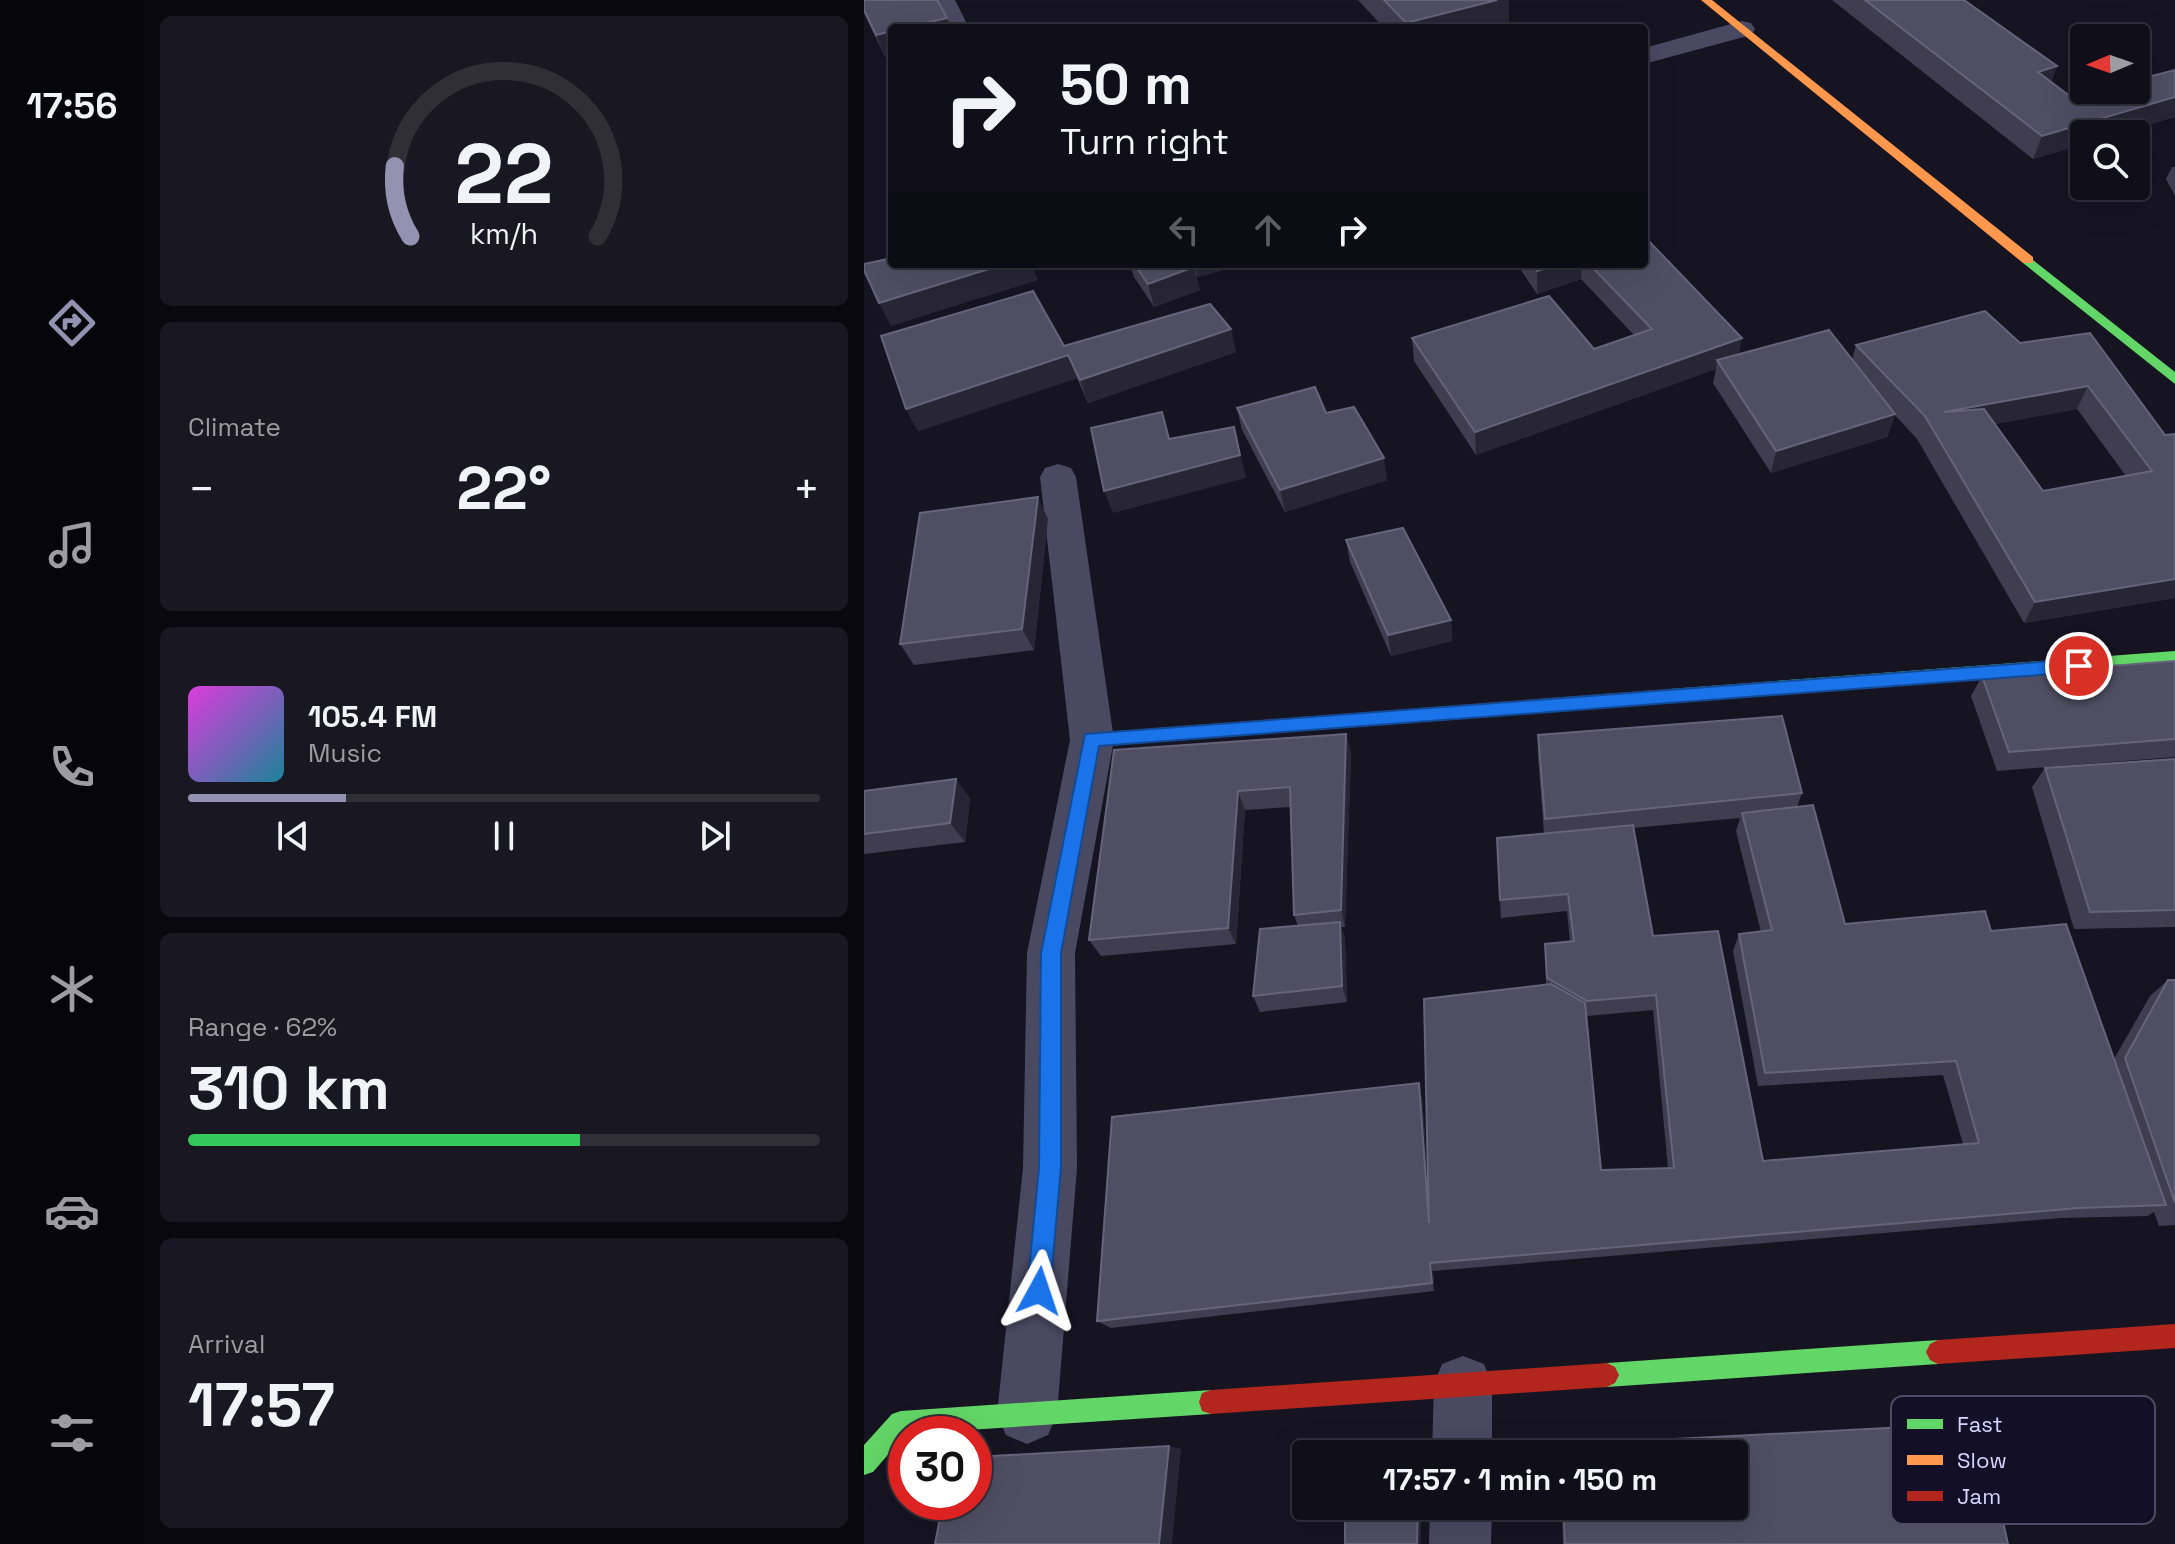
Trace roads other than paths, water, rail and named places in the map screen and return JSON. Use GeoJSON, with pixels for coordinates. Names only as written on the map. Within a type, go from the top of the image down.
{"type":"FeatureCollection","features":[{"type":"Feature","properties":{"kind":"street"},"geometry":{"type":"LineString","coordinates":[[942,0],[954,24]]}},
{"type":"Feature","properties":{"kind":"street"},"geometry":{"type":"LineString","coordinates":[[1706,0],[2175,379]]}},
{"type":"Feature","properties":{"kind":"street"},"geometry":{"type":"LineString","coordinates":[[1648,55],[1742,29]]}},
{"type":"Feature","properties":{"kind":"street"},"geometry":{"type":"LineString","coordinates":[[1027,1414],[1050,1168],[1051,953],[1092,740],[1058,477]]}},
{"type":"Feature","properties":{"kind":"street"},"geometry":{"type":"LineString","coordinates":[[1092,740],[2175,658]]}},
{"type":"Feature","properties":{"kind":"street"},"geometry":{"type":"LineString","coordinates":[[864,1463],[901,1423],[2175,1336]]}},
{"type":"Feature","properties":{"kind":"street"},"geometry":{"type":"LineString","coordinates":[[1462,1440],[1463,1385]]}},
{"type":"Feature","properties":{"kind":"street"},"geometry":{"type":"LineString","coordinates":[[1460,1544],[1461,1520]]}}]}
